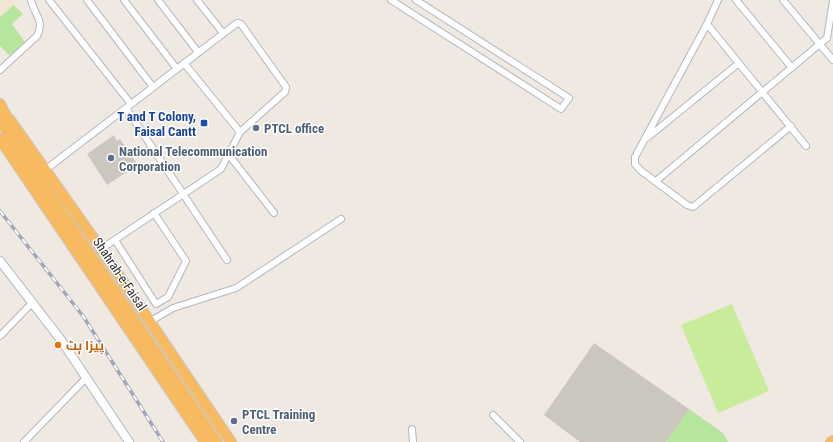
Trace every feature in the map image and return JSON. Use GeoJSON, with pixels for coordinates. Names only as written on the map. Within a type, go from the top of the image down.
{"type":"FeatureCollection","features":[{"type":"Feature","properties":{"kind":"highway"},"geometry":{"type":"LineString","coordinates":[[0,104],[5,120],[45,170],[101,249],[231,442]]}},
{"type":"Feature","properties":{"kind":"highway","name":"Shahrah-e-Faisal"},"geometry":{"type":"LineString","coordinates":[[5,120],[15,142],[217,442]]}},
{"type":"Feature","properties":{"kind":"highway","name":"Shahrah-e-Faisal"},"geometry":{"type":"LineString","coordinates":[[0,139],[205,442]]}},
{"type":"Feature","properties":{"kind":"street"},"geometry":{"type":"LineString","coordinates":[[0,70],[37,36],[40,30],[40,19],[31,0]]}},
{"type":"Feature","properties":{"kind":"street"},"geometry":{"type":"LineString","coordinates":[[49,0],[128,106],[227,260]]}},
{"type":"Feature","properties":{"kind":"street"},"geometry":{"type":"LineString","coordinates":[[87,0],[153,87]]}},
{"type":"Feature","properties":{"kind":"street"},"geometry":{"type":"LineString","coordinates":[[124,0],[177,69]]}},
{"type":"Feature","properties":{"kind":"street"},"geometry":{"type":"LineString","coordinates":[[158,0],[198,52]]}},
{"type":"Feature","properties":{"kind":"street"},"geometry":{"type":"LineString","coordinates":[[197,0],[223,33]]}},
{"type":"Feature","properties":{"kind":"street"},"geometry":{"type":"LineString","coordinates":[[391,0],[561,110],[569,98],[416,0]]}},
{"type":"Feature","properties":{"kind":"street"},"geometry":{"type":"LineString","coordinates":[[718,0],[707,24],[635,157],[635,164],[687,205],[693,207],[790,126]]}},
{"type":"Feature","properties":{"kind":"street"},"geometry":{"type":"LineString","coordinates":[[736,0],[792,68]]}},
{"type":"Feature","properties":{"kind":"street"},"geometry":{"type":"LineString","coordinates":[[783,0],[833,60]]}},
{"type":"Feature","properties":{"kind":"street"},"geometry":{"type":"LineString","coordinates":[[656,181],[764,93],[830,36],[832,1]]}},
{"type":"Feature","properties":{"kind":"street"},"geometry":{"type":"LineString","coordinates":[[45,170],[238,23],[241,24],[286,87],[285,92],[240,132],[221,169],[101,249]]}},
{"type":"Feature","properties":{"kind":"street"},"geometry":{"type":"LineString","coordinates":[[707,24],[806,146]]}},
{"type":"Feature","properties":{"kind":"street"},"geometry":{"type":"LineString","coordinates":[[473,52],[480,41]]}},
{"type":"Feature","properties":{"kind":"street"},"geometry":{"type":"LineString","coordinates":[[184,63],[240,132]]}},
{"type":"Feature","properties":{"kind":"street"},"geometry":{"type":"LineString","coordinates":[[645,140],[739,63]]}},
{"type":"Feature","properties":{"kind":"street"},"geometry":{"type":"LineString","coordinates":[[229,155],[274,213]]}},
{"type":"Feature","properties":{"kind":"street"},"geometry":{"type":"LineString","coordinates":[[115,240],[156,304],[168,297],[186,261],[154,213]]}},
{"type":"Feature","properties":{"kind":"street"},"geometry":{"type":"LineString","coordinates":[[149,322],[173,308],[236,288],[341,219]]}},
{"type":"Feature","properties":{"kind":"street"},"geometry":{"type":"LineString","coordinates":[[0,261],[33,302],[87,377],[130,442]]}},
{"type":"Feature","properties":{"kind":"street"},"geometry":{"type":"LineString","coordinates":[[0,336],[33,302]]}},
{"type":"Feature","properties":{"kind":"street"},"geometry":{"type":"LineString","coordinates":[[24,442],[87,377]]}},
{"type":"Feature","properties":{"kind":"street"},"geometry":{"type":"LineString","coordinates":[[493,415],[520,442]]}},
{"type":"Feature","properties":{"kind":"street"},"geometry":{"type":"LineString","coordinates":[[412,429],[413,442]]}},
{"type":"Feature","properties":{"kind":"shaded area"},"geometry":{"type":"Polygon","coordinates":[[[0,0],[10,0],[14,5],[0,17],[0,0]]]}},
{"type":"Feature","properties":{"kind":"green space"},"geometry":{"type":"Polygon","coordinates":[[[14,5],[23,14],[12,24],[25,42],[10,56],[0,46],[0,17],[14,5]]]}},
{"type":"Feature","properties":{"kind":"green space"},"geometry":{"type":"Polygon","coordinates":[[[732,304],[769,391],[718,413],[681,325],[732,304]]]}},
{"type":"Feature","properties":{"kind":"green space"},"geometry":{"type":"Polygon","coordinates":[[[689,409],[723,433],[728,442],[666,442],[689,409]]]}},
{"type":"Feature","properties":{"kind":"building","name":"National Telecommunication Corporation"},"geometry":{"type":"Polygon","coordinates":[[[114,135],[117,141],[120,139],[136,162],[129,166],[131,169],[107,185],[87,154],[114,135]]]}},
{"type":"Feature","properties":{"kind":"building"},"geometry":{"type":"Polygon","coordinates":[[[594,343],[689,409],[666,442],[580,442],[544,415],[594,343]]]}},
{"type":"Feature","properties":{"kind":"railway"},"geometry":{"type":"LineString","coordinates":[[0,211],[83,316],[163,442]]}},
{"type":"Feature","properties":{"kind":"place","name":"T and T Colony, Faisal Cantt"},"geometry":{"type":"Point","coordinates":[204,123]}},
{"type":"Feature","properties":{"kind":"place","name":"PTCL office"},"geometry":{"type":"Point","coordinates":[256,128]}},
{"type":"Feature","properties":{"kind":"place","name":"National Telecommunication Corporation"},"geometry":{"type":"Point","coordinates":[111,158]}},
{"type":"Feature","properties":{"kind":"place","name":"پیزا ہٹ"},"geometry":{"type":"Point","coordinates":[58,345]}},
{"type":"Feature","properties":{"kind":"place","name":"PTCL Training Centre"},"geometry":{"type":"Point","coordinates":[234,421]}}]}
